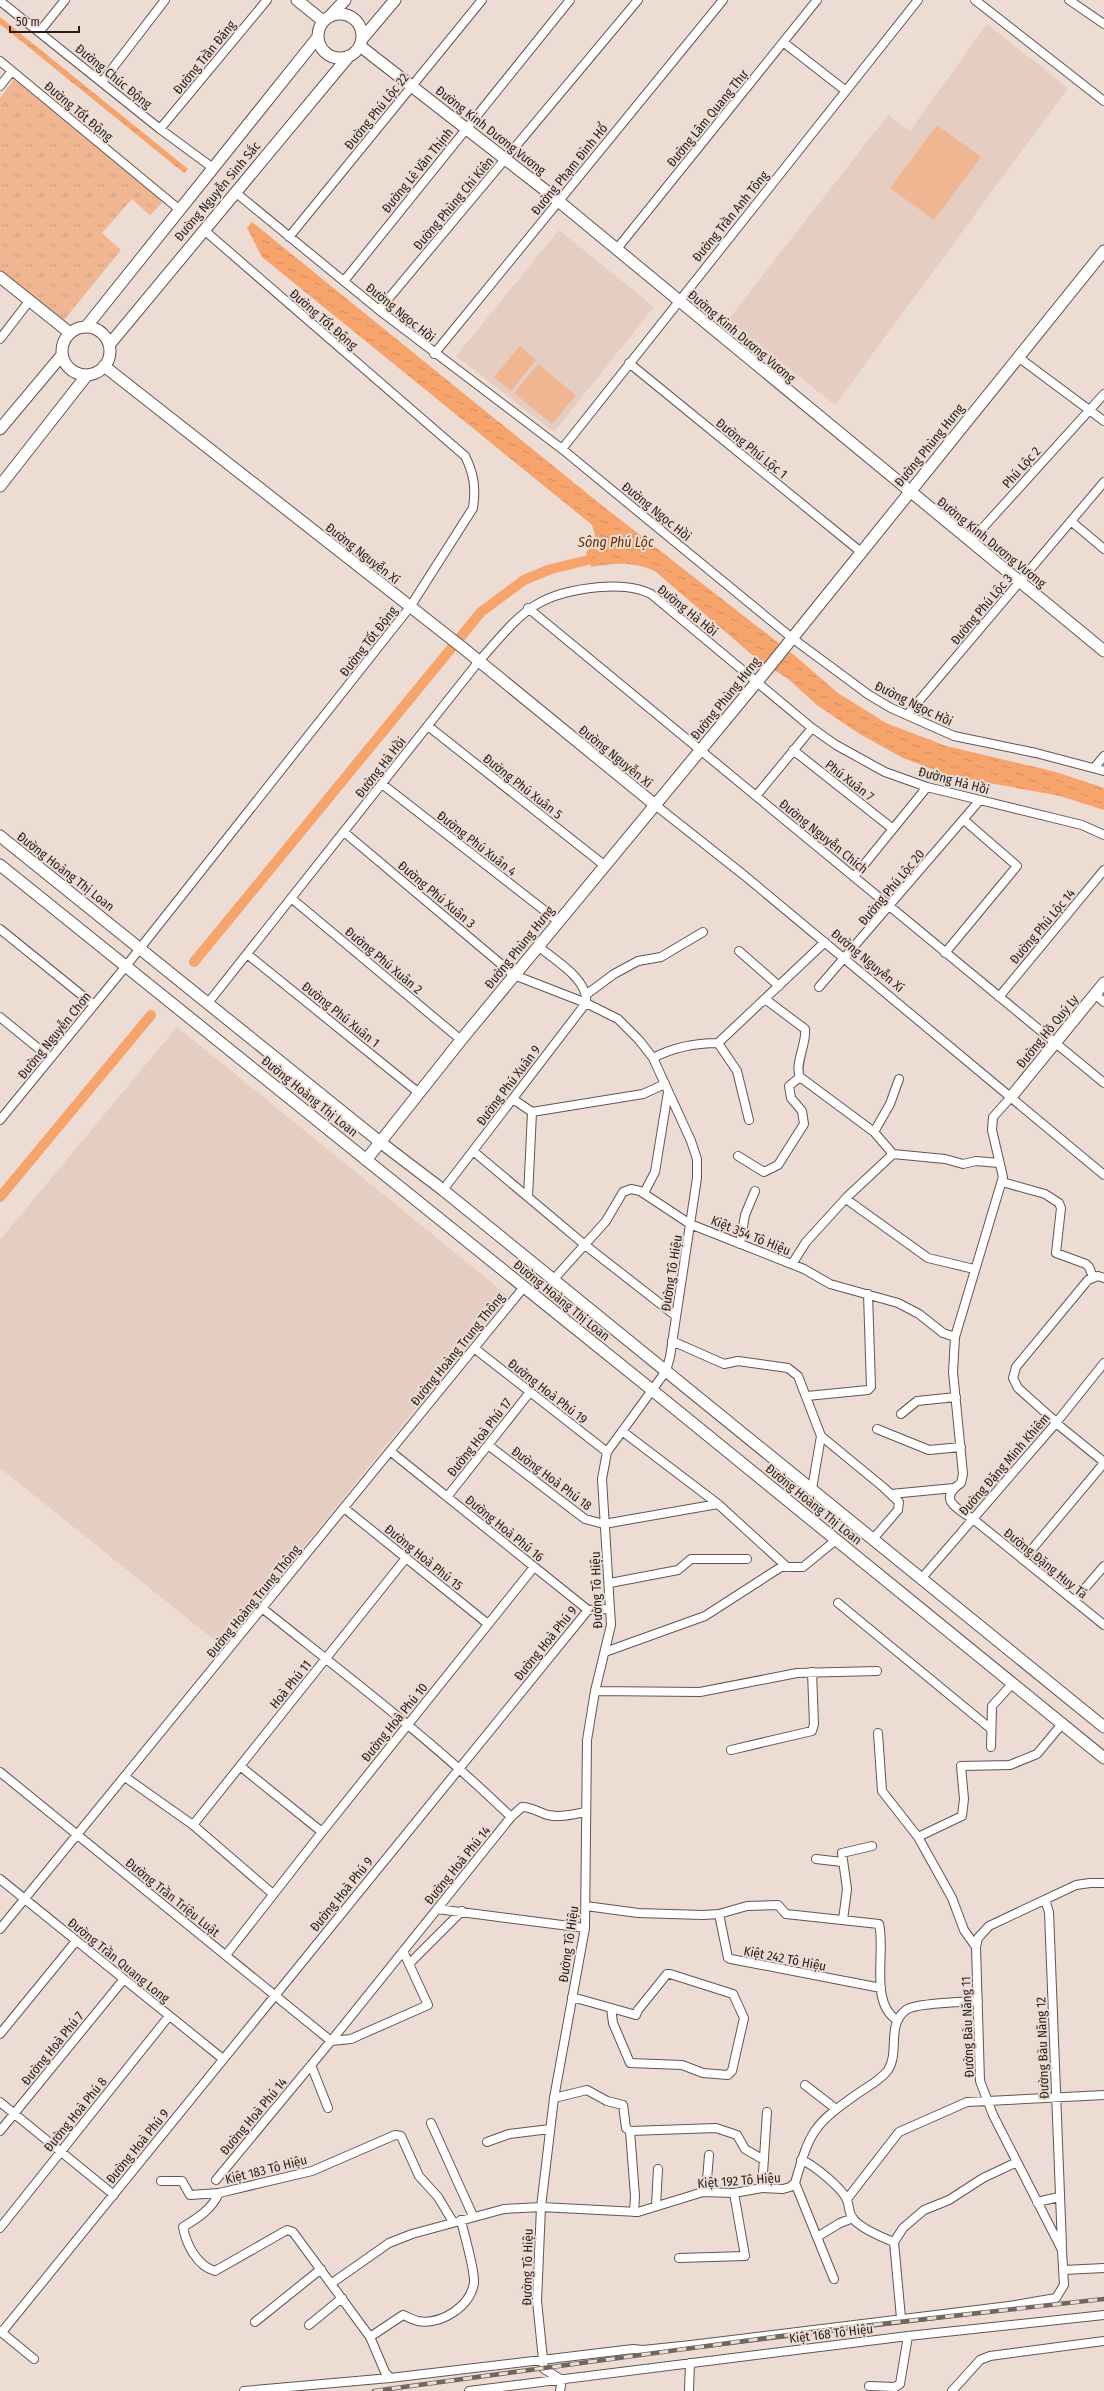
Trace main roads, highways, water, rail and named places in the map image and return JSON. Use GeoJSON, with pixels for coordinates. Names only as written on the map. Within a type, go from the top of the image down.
{"type":"FeatureCollection","features":[{"type":"Feature","properties":{"kind":"main road"},"geometry":{"type":"LineString","coordinates":[[297,0],[327,18],[344,14],[356,20],[360,26],[361,43]]}},
{"type":"Feature","properties":{"kind":"main road"},"geometry":{"type":"LineString","coordinates":[[345,0],[319,28],[318,37],[326,53],[337,58],[349,56],[395,0]]}},
{"type":"Feature","properties":{"kind":"main road","name":"Đường Nguyễn Sinh Sắc"},"geometry":{"type":"LineString","coordinates":[[86,327],[318,37]]}},
{"type":"Feature","properties":{"kind":"main road","name":"Đường Kinh Dương Vương"},"geometry":{"type":"LineString","coordinates":[[361,43],[412,86],[559,201],[616,250],[909,492],[1104,651]]}},
{"type":"Feature","properties":{"kind":"main road","name":"Đường Nguyễn Sinh Sắc"},"geometry":{"type":"LineString","coordinates":[[109,345],[349,56]]}},
{"type":"Feature","properties":{"kind":"main road","name":"Đường Phùng Hưng"},"geometry":{"type":"LineString","coordinates":[[366,1160],[558,921],[757,682],[1104,251]]}},
{"type":"Feature","properties":{"kind":"main road"},"geometry":{"type":"LineString","coordinates":[[0,277],[70,333]]}},
{"type":"Feature","properties":{"kind":"main road"},"geometry":{"type":"LineString","coordinates":[[0,429],[62,355],[64,343],[70,333],[86,327],[103,334],[109,345],[109,356],[104,366],[93,374],[80,374],[68,367],[62,355]]}},
{"type":"Feature","properties":{"kind":"main road","name":"Đường Nguyễn Xí"},"geometry":{"type":"LineString","coordinates":[[104,366],[447,635],[654,804]]}},
{"type":"Feature","properties":{"kind":"main road"},"geometry":{"type":"LineString","coordinates":[[0,486],[86,375]]}},
{"type":"Feature","properties":{"kind":"main road","name":"Đường Hoàng Thị Loan"},"geometry":{"type":"LineString","coordinates":[[0,836],[380,1142],[443,1190],[1104,1728]]}},
{"type":"Feature","properties":{"kind":"main road","name":"Đường Hoàng Thị Loan"},"geometry":{"type":"LineString","coordinates":[[0,865],[652,1390],[1104,1758]]}},
{"type":"Feature","properties":{"kind":"main road","name":"Đường Hồ Quý Ly"},"geometry":{"type":"LineString","coordinates":[[1011,1097],[1104,983]]}},
{"type":"Feature","properties":{"kind":"water"},"geometry":{"type":"Polygon","coordinates":[[[0,17],[188,169],[184,173],[0,24],[0,17]]]}},
{"type":"Feature","properties":{"kind":"water","name":"Sông Phú Lộc"},"geometry":{"type":"Polygon","coordinates":[[[252,222],[604,507],[794,655],[838,693],[886,723],[946,746],[1056,772],[1104,788],[1104,810],[1060,796],[951,776],[903,758],[858,733],[817,705],[787,678],[758,660],[656,572],[640,566],[624,564],[591,567],[586,553],[592,546],[595,536],[591,524],[262,257],[247,228],[252,222]]]}},
{"type":"Feature","properties":{"kind":"waterway"},"geometry":{"type":"LineString","coordinates":[[194,962],[481,612],[524,580],[551,569],[588,560]]}},
{"type":"Feature","properties":{"kind":"waterway"},"geometry":{"type":"LineString","coordinates":[[0,1197],[151,1015]]}},
{"type":"Feature","properties":{"kind":"railway"},"geometry":{"type":"LineString","coordinates":[[374,2391],[818,2331],[1104,2299]]}}]}
